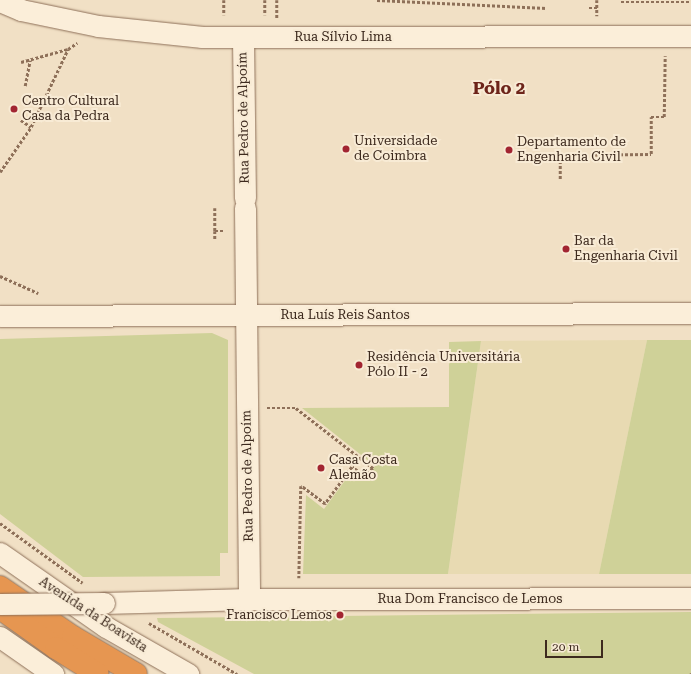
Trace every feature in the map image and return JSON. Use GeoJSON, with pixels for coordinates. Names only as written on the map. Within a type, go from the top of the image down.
{"type":"FeatureCollection","features":[{"type":"Feature","properties":{"kind":"highway","name":"Avenida da Boavista"},"geometry":{"type":"LineString","coordinates":[[0,587],[73,637],[136,674]]}},
{"type":"Feature","properties":{"kind":"highway"},"geometry":{"type":"LineString","coordinates":[[0,608],[56,648],[98,674]]}},
{"type":"Feature","properties":{"kind":"street","name":"Rua Sílvio Lima"},"geometry":{"type":"LineString","coordinates":[[0,1],[21,10],[98,26],[202,37],[691,36]]}},
{"type":"Feature","properties":{"kind":"street","name":"Rua Pedro de Alpoím"},"geometry":{"type":"LineString","coordinates":[[243,37],[249,599]]}},
{"type":"Feature","properties":{"kind":"street","name":"Rua Luís Reis Santos"},"geometry":{"type":"LineString","coordinates":[[0,316],[691,313]]}},
{"type":"Feature","properties":{"kind":"street","name":"Avenida da Boavista"},"geometry":{"type":"LineString","coordinates":[[0,553],[106,627],[188,674]]}},
{"type":"Feature","properties":{"kind":"street","name":"Rua Dom Francisco de Lemos"},"geometry":{"type":"LineString","coordinates":[[249,599],[691,598]]}},
{"type":"Feature","properties":{"kind":"street"},"geometry":{"type":"LineString","coordinates":[[0,604],[249,599]]}},
{"type":"Feature","properties":{"kind":"street"},"geometry":{"type":"LineString","coordinates":[[0,637],[53,674]]}},
{"type":"Feature","properties":{"kind":"path"},"geometry":{"type":"LineString","coordinates":[[224,0],[224,15]]}},
{"type":"Feature","properties":{"kind":"path"},"geometry":{"type":"LineString","coordinates":[[265,0],[265,15]]}},
{"type":"Feature","properties":{"kind":"path"},"geometry":{"type":"LineString","coordinates":[[277,0],[277,15]]}},
{"type":"Feature","properties":{"kind":"path"},"geometry":{"type":"LineString","coordinates":[[377,0],[547,8]]}},
{"type":"Feature","properties":{"kind":"path"},"geometry":{"type":"LineString","coordinates":[[620,2],[691,2]]}},
{"type":"Feature","properties":{"kind":"path"},"geometry":{"type":"LineString","coordinates":[[589,8],[597,8]]}},
{"type":"Feature","properties":{"kind":"path"},"geometry":{"type":"LineString","coordinates":[[0,172],[31,127],[68,49],[21,62]]}},
{"type":"Feature","properties":{"kind":"path"},"geometry":{"type":"LineString","coordinates":[[560,179],[560,155],[651,154],[651,117],[664,117],[665,50]]}},
{"type":"Feature","properties":{"kind":"path"},"geometry":{"type":"LineString","coordinates":[[25,86],[30,60]]}},
{"type":"Feature","properties":{"kind":"path"},"geometry":{"type":"LineString","coordinates":[[21,120],[31,127]]}},
{"type":"Feature","properties":{"kind":"path"},"geometry":{"type":"LineString","coordinates":[[215,208],[215,240]]}},
{"type":"Feature","properties":{"kind":"path"},"geometry":{"type":"LineString","coordinates":[[215,231],[223,232]]}},
{"type":"Feature","properties":{"kind":"path"},"geometry":{"type":"LineString","coordinates":[[0,276],[38,293]]}},
{"type":"Feature","properties":{"kind":"path"},"geometry":{"type":"LineString","coordinates":[[267,408],[296,408],[373,468],[365,477],[352,467],[325,504],[301,486],[298,581]]}},
{"type":"Feature","properties":{"kind":"path"},"geometry":{"type":"LineString","coordinates":[[0,523],[80,581]]}},
{"type":"Feature","properties":{"kind":"path"},"geometry":{"type":"LineString","coordinates":[[143,620],[237,674]]}},
{"type":"Feature","properties":{"kind":"shaded area"},"geometry":{"type":"Polygon","coordinates":[[[647,340],[599,574],[448,574],[481,341],[647,340]]]}},
{"type":"Feature","properties":{"kind":"green space"},"geometry":{"type":"Polygon","coordinates":[[[212,333],[228,340],[228,553],[220,553],[220,576],[83,577],[0,514],[0,339],[212,333]]]}},
{"type":"Feature","properties":{"kind":"green space"},"geometry":{"type":"Polygon","coordinates":[[[647,340],[691,340],[691,574],[599,574],[647,340]]]}},
{"type":"Feature","properties":{"kind":"green space"},"geometry":{"type":"Polygon","coordinates":[[[481,341],[448,574],[303,574],[306,495],[324,509],[352,471],[364,481],[375,466],[302,408],[449,407],[449,342],[481,341]]]}},
{"type":"Feature","properties":{"kind":"green space"},"geometry":{"type":"Polygon","coordinates":[[[691,612],[691,674],[254,674],[158,622],[157,618],[691,612]]]}},
{"type":"Feature","properties":{"kind":"place","name":"Centro Cultural Casa da Pedra"},"geometry":{"type":"Point","coordinates":[14,109]}},
{"type":"Feature","properties":{"kind":"place","name":"Universidade de Coimbra"},"geometry":{"type":"Point","coordinates":[346,149]}},
{"type":"Feature","properties":{"kind":"place","name":"Departamento de Engenharia Civil"},"geometry":{"type":"Point","coordinates":[509,150]}},
{"type":"Feature","properties":{"kind":"place","name":"Bar da Engenharia Civil"},"geometry":{"type":"Point","coordinates":[566,249]}},
{"type":"Feature","properties":{"kind":"place","name":"Residência Universitária Pólo II - 2"},"geometry":{"type":"Point","coordinates":[359,365]}},
{"type":"Feature","properties":{"kind":"place","name":"Casa Costa Alemão"},"geometry":{"type":"Point","coordinates":[321,468]}},
{"type":"Feature","properties":{"kind":"place","name":"Francisco Lemos"},"geometry":{"type":"Point","coordinates":[340,615]}},
{"type":"Feature","properties":{"kind":"district","name":"Pólo 2"},"geometry":{"type":"Point","coordinates":[499,89]}}]}
